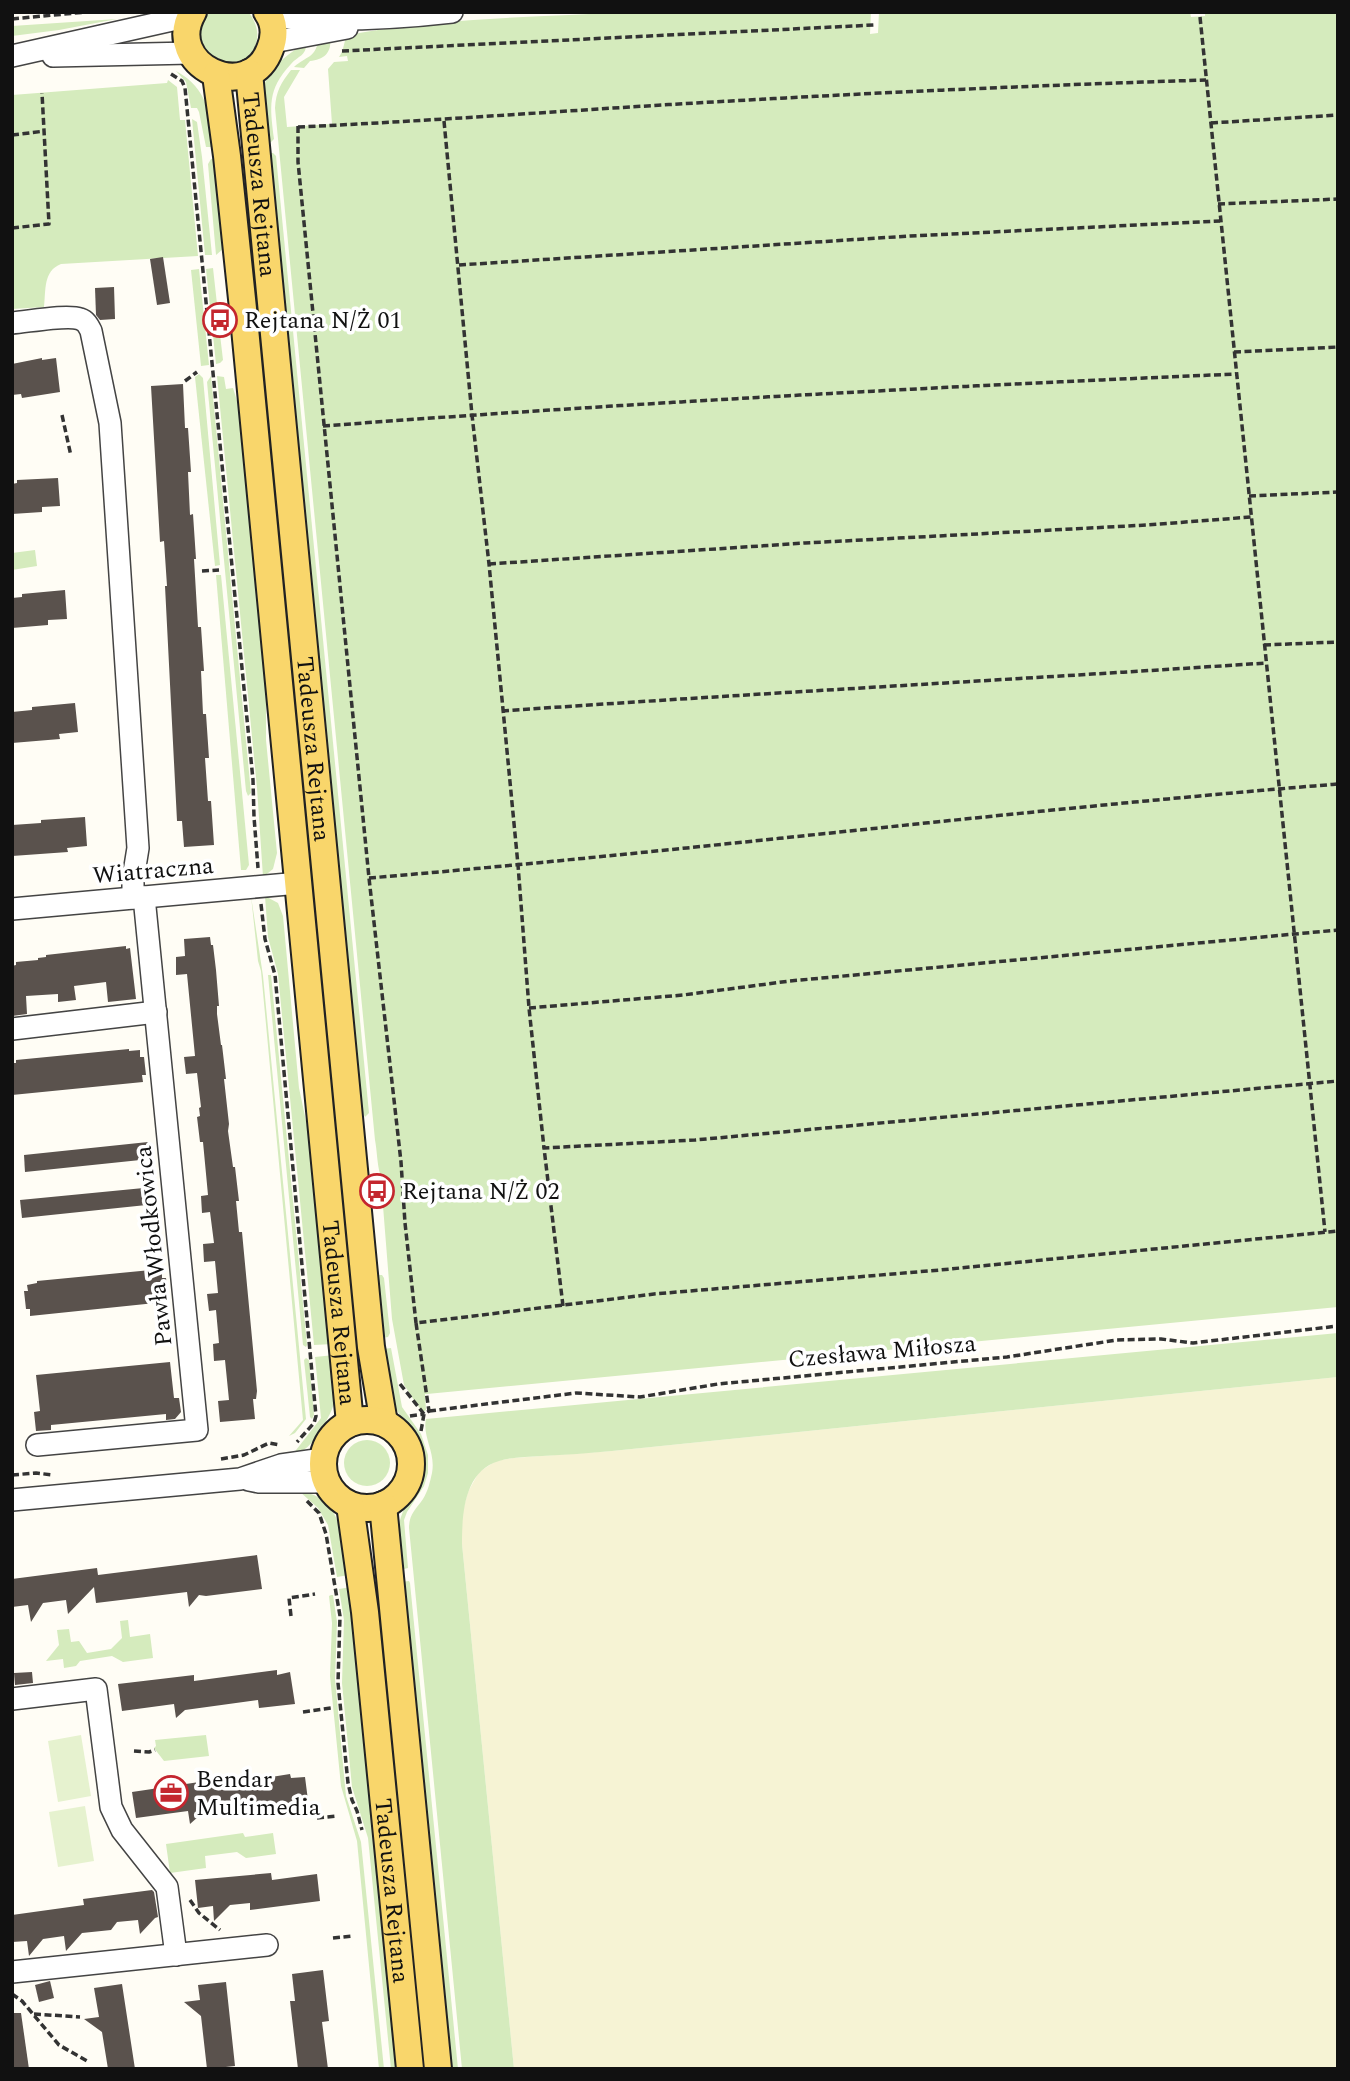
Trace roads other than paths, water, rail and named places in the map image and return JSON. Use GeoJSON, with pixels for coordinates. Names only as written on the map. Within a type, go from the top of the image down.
{"type":"FeatureCollection","features":[{"type":"Feature","properties":{"kind":"main road"},"geometry":{"type":"LineString","coordinates":[[191,14],[187,28],[191,53],[201,67],[216,75],[232,77],[249,73],[260,66],[268,55],[270,24]]}},
{"type":"Feature","properties":{"kind":"main road","name":"Tadeusza Rejtana"},"geometry":{"type":"LineString","coordinates":[[249,73],[371,1347],[384,1423]]}},
{"type":"Feature","properties":{"kind":"main road","name":"Tadeusza Rejtana"},"geometry":{"type":"LineString","coordinates":[[216,75],[231,194],[350,1423]]}},
{"type":"Feature","properties":{"kind":"main road"},"geometry":{"type":"LineString","coordinates":[[367,1419],[384,1423],[399,1433],[408,1447],[411,1465],[408,1482],[398,1496],[383,1506],[366,1508],[350,1505],[340,1500],[324,1470],[327,1444],[337,1431],[350,1423],[367,1419]]}},
{"type":"Feature","properties":{"kind":"main road","name":"Tadeusza Rejtana"},"geometry":{"type":"LineString","coordinates":[[350,1505],[368,1638],[410,2069]]}},
{"type":"Feature","properties":{"kind":"main road","name":"Tadeusza Rejtana"},"geometry":{"type":"LineString","coordinates":[[383,1506],[438,2069]]}},
{"type":"Feature","properties":{"kind":"street"},"geometry":{"type":"LineString","coordinates":[[270,24],[395,18],[452,12]]}},
{"type":"Feature","properties":{"kind":"street"},"geometry":{"type":"LineString","coordinates":[[12,57],[191,14]]}},
{"type":"Feature","properties":{"kind":"street"},"geometry":{"type":"LineString","coordinates":[[12,57],[191,53]]}},
{"type":"Feature","properties":{"kind":"street","name":"Pawła Włodkowica"},"geometry":{"type":"LineString","coordinates":[[12,323],[67,318],[85,321],[91,331],[109,413],[138,848],[133,878],[139,897],[156,1012],[197,1430],[37,1445]]}},
{"type":"Feature","properties":{"kind":"street","name":"Wiatraczna"},"geometry":{"type":"LineString","coordinates":[[12,909],[299,883]]}},
{"type":"Feature","properties":{"kind":"street"},"geometry":{"type":"LineString","coordinates":[[12,1028],[156,1012]]}},
{"type":"Feature","properties":{"kind":"street"},"geometry":{"type":"LineString","coordinates":[[12,1500],[240,1479],[259,1482],[324,1470]]}},
{"type":"Feature","properties":{"kind":"street"},"geometry":{"type":"LineString","coordinates":[[12,1699],[96,1689],[114,1816],[122,1830],[163,1880],[169,1892],[176,1955]]}},
{"type":"Feature","properties":{"kind":"street"},"geometry":{"type":"LineString","coordinates":[[12,1972],[267,1945]]}},
{"type":"Feature","properties":{"kind":"place","name":"Rejtana N/Ż 01"},"geometry":{"type":"Point","coordinates":[220,320]}},
{"type":"Feature","properties":{"kind":"place","name":"Rejtana N/Ż 02"},"geometry":{"type":"Point","coordinates":[377,1191]}},
{"type":"Feature","properties":{"kind":"place","name":"Bendar Multimedia"},"geometry":{"type":"Point","coordinates":[171,1793]}}]}
